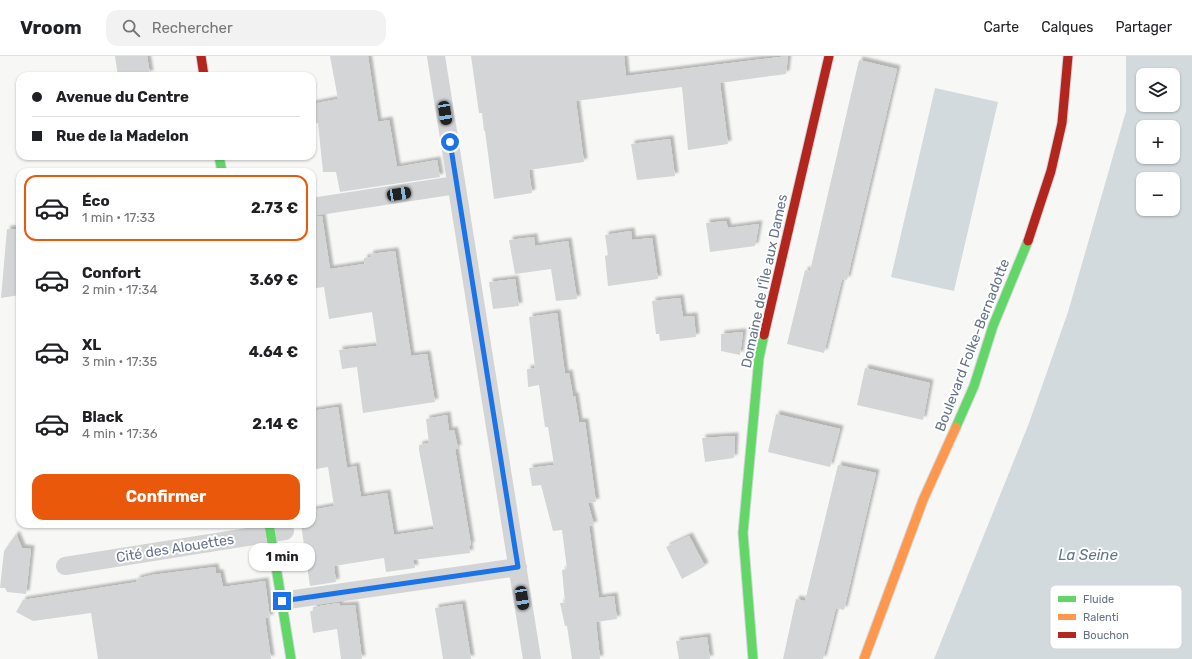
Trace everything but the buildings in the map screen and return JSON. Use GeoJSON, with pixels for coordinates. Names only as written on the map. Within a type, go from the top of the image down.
{"type":"FeatureCollection","features":[{"type":"Feature","properties":{"kind":"street"},"geometry":{"type":"LineString","coordinates":[[201,56],[203,72]]}},
{"type":"Feature","properties":{"kind":"street"},"geometry":{"type":"LineString","coordinates":[[436,56],[532,659]]}},
{"type":"Feature","properties":{"kind":"street","name":"Domaine de l'Île aux Dames"},"geometry":{"type":"LineString","coordinates":[[753,659],[743,533],[759,358],[829,56]]}},
{"type":"Feature","properties":{"kind":"street","name":"Boulevard Folke-Bernadotte"},"geometry":{"type":"LineString","coordinates":[[864,659],[923,500],[974,386],[993,326],[1024,249],[1049,178],[1062,122],[1068,56]]}},
{"type":"Feature","properties":{"kind":"street"},"geometry":{"type":"LineString","coordinates":[[316,206],[456,185]]}},
{"type":"Feature","properties":{"kind":"street"},"geometry":{"type":"LineString","coordinates":[[279,530],[292,599],[291,659]]}},
{"type":"Feature","properties":{"kind":"street","name":"Cité des Alouettes"},"geometry":{"type":"LineString","coordinates":[[65,566],[279,530]]}},
{"type":"Feature","properties":{"kind":"street"},"geometry":{"type":"LineString","coordinates":[[292,599],[518,567]]}},
{"type":"Feature","properties":{"kind":"water","name":"La Seine"},"geometry":{"type":"Polygon","coordinates":[[[1126,56],[1192,56],[1192,659],[934,659],[1029,423],[1068,312],[1126,111],[1126,56]]]}},
{"type":"Feature","properties":{"kind":"water"},"geometry":{"type":"Polygon","coordinates":[[[935,88],[998,102],[954,291],[891,277],[935,88]]]}},
{"type":"Feature","properties":{"kind":"traffic: fast"},"geometry":{"type":"LineString","coordinates":[[220,160],[221,168]]}},
{"type":"Feature","properties":{"kind":"traffic: fast"},"geometry":{"type":"LineString","coordinates":[[956,427],[974,386],[993,326],[1028,241]]}},
{"type":"Feature","properties":{"kind":"traffic: fast"},"geometry":{"type":"LineString","coordinates":[[753,659],[743,533],[759,358],[764,335]]}},
{"type":"Feature","properties":{"kind":"traffic: fast"},"geometry":{"type":"LineString","coordinates":[[270,528],[291,659]]}},
{"type":"Feature","properties":{"kind":"traffic: slow"},"geometry":{"type":"LineString","coordinates":[[864,659],[923,500],[956,427]]}},
{"type":"Feature","properties":{"kind":"traffic: jam"},"geometry":{"type":"LineString","coordinates":[[201,56],[203,72]]}},
{"type":"Feature","properties":{"kind":"traffic: jam"},"geometry":{"type":"LineString","coordinates":[[764,335],[829,56]]}},
{"type":"Feature","properties":{"kind":"traffic: jam"},"geometry":{"type":"LineString","coordinates":[[1028,241],[1051,171],[1062,123],[1068,56]]}},
{"type":"Feature","properties":{"kind":"route"},"geometry":{"type":"LineString","coordinates":[[282,601],[518,567],[450,142]]}}]}
